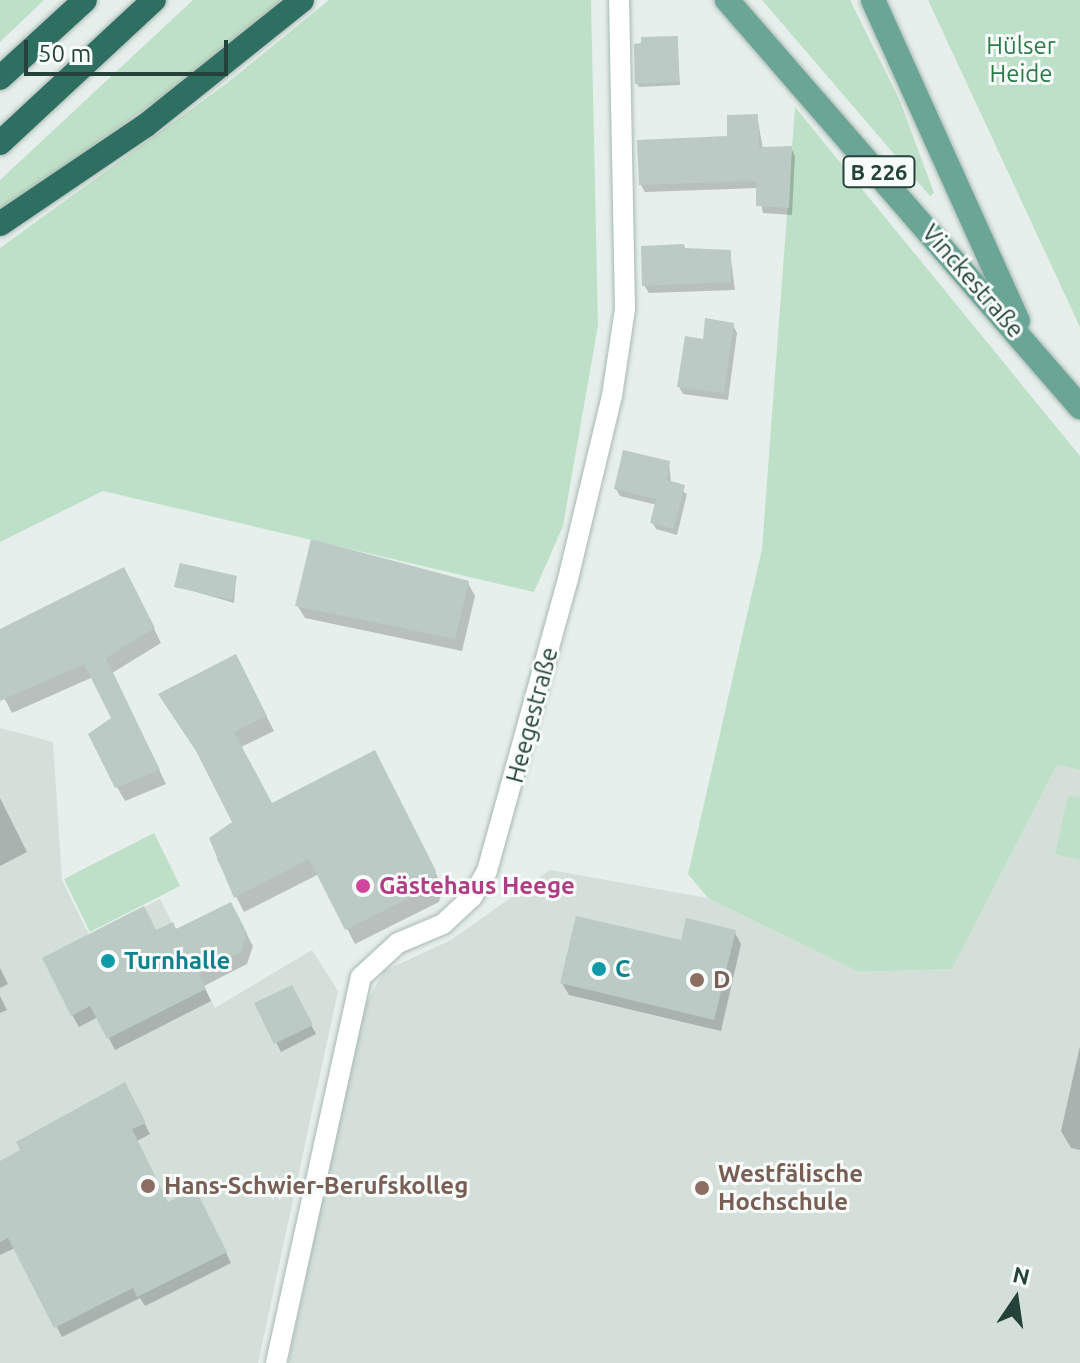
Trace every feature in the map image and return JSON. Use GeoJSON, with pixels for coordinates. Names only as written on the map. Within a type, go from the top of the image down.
{"type":"FeatureCollection","features":[{"type":"Feature","properties":{"kind":"highway"},"geometry":{"type":"LineString","coordinates":[[0,78],[85,0]]}},
{"type":"Feature","properties":{"kind":"highway"},"geometry":{"type":"LineString","coordinates":[[0,143],[154,0]]}},
{"type":"Feature","properties":{"kind":"highway"},"geometry":{"type":"LineString","coordinates":[[0,224],[145,126],[302,0]]}},
{"type":"Feature","properties":{"kind":"main road","name":"Vinckestraße"},"geometry":{"type":"LineString","coordinates":[[727,0],[1030,345],[1080,407]]}},
{"type":"Feature","properties":{"kind":"main road","name":"Vinckestraße"},"geometry":{"type":"LineString","coordinates":[[873,0],[1030,345]]}},
{"type":"Feature","properties":{"kind":"street","name":"Heegestraße"},"geometry":{"type":"LineString","coordinates":[[276,1363],[361,977],[398,943],[443,924],[472,897],[487,871],[568,579],[612,396],[625,309],[619,0]]}},
{"type":"Feature","properties":{"kind":"shaded area","name":"Hans-Schwier-Berufskolleg"},"geometry":{"type":"Polygon","coordinates":[[[0,728],[53,742],[62,880],[89,935],[160,899],[215,1008],[312,950],[338,991],[258,1363],[0,1363],[0,728]]]}},
{"type":"Feature","properties":{"kind":"shaded area","name":"Westfälische Hochschule"},"geometry":{"type":"Polygon","coordinates":[[[1057,765],[1080,770],[1080,1363],[288,1363],[361,1012],[384,971],[451,940],[550,870],[708,898],[859,972],[952,969],[1057,765]]]}},
{"type":"Feature","properties":{"kind":"green space"},"geometry":{"type":"Polygon","coordinates":[[[0,0],[44,0],[0,42],[0,0]]]}},
{"type":"Feature","properties":{"kind":"green space"},"geometry":{"type":"Polygon","coordinates":[[[193,0],[282,0],[157,100],[0,212],[0,180],[193,0]]]}},
{"type":"Feature","properties":{"kind":"green space"},"geometry":{"type":"Polygon","coordinates":[[[329,0],[591,0],[598,325],[563,526],[534,592],[103,491],[0,542],[0,248],[226,84],[329,0]]]}},
{"type":"Feature","properties":{"kind":"green space"},"geometry":{"type":"Polygon","coordinates":[[[762,0],[850,0],[900,101],[934,193],[930,196],[762,0]]]}},
{"type":"Feature","properties":{"kind":"green space","name":"Hülser Heide"},"geometry":{"type":"Polygon","coordinates":[[[928,0],[1080,0],[1080,327],[928,0]]]}},
{"type":"Feature","properties":{"kind":"green space"},"geometry":{"type":"Polygon","coordinates":[[[795,107],[1080,456],[1080,770],[1057,765],[952,969],[859,972],[708,898],[688,874],[762,549],[795,107]]]}},
{"type":"Feature","properties":{"kind":"green space"},"geometry":{"type":"Polygon","coordinates":[[[1068,796],[1080,798],[1080,860],[1055,854],[1068,796]]]}},
{"type":"Feature","properties":{"kind":"green space"},"geometry":{"type":"Polygon","coordinates":[[[154,833],[180,886],[90,932],[64,879],[154,833]]]}},
{"type":"Feature","properties":{"kind":"building"},"geometry":{"type":"Polygon","coordinates":[[[678,36],[679,82],[635,84],[634,44],[641,43],[641,37],[678,36]]]}},
{"type":"Feature","properties":{"kind":"building"},"geometry":{"type":"Polygon","coordinates":[[[758,114],[759,147],[792,146],[789,208],[756,206],[756,181],[639,185],[637,140],[727,136],[727,115],[758,114]]]}},
{"type":"Feature","properties":{"kind":"building"},"geometry":{"type":"Polygon","coordinates":[[[684,244],[685,248],[731,250],[731,282],[642,286],[641,246],[684,244]]]}},
{"type":"Feature","properties":{"kind":"building"},"geometry":{"type":"Polygon","coordinates":[[[705,318],[734,323],[724,393],[677,387],[685,336],[703,339],[705,318]]]}},
{"type":"Feature","properties":{"kind":"building"},"geometry":{"type":"Polygon","coordinates":[[[623,450],[670,461],[667,480],[685,485],[674,529],[650,523],[656,499],[614,489],[623,450]]]}},
{"type":"Feature","properties":{"kind":"building"},"geometry":{"type":"Polygon","coordinates":[[[311,539],[469,581],[455,639],[295,606],[311,539]]]}},
{"type":"Feature","properties":{"kind":"building"},"geometry":{"type":"Polygon","coordinates":[[[180,563],[237,576],[232,600],[174,587],[180,563]]]}},
{"type":"Feature","properties":{"kind":"building"},"geometry":{"type":"Polygon","coordinates":[[[124,567],[155,628],[106,658],[160,770],[115,788],[88,734],[111,718],[84,664],[0,701],[0,629],[124,567]]]}},
{"type":"Feature","properties":{"kind":"building"},"geometry":{"type":"Polygon","coordinates":[[[236,654],[267,716],[234,732],[272,803],[375,750],[436,871],[431,887],[345,930],[309,859],[234,898],[209,838],[232,822],[196,751],[158,694],[236,654]]]}},
{"type":"Feature","properties":{"kind":"building"},"geometry":{"type":"Polygon","coordinates":[[[231,902],[247,933],[241,952],[199,974],[206,989],[107,1039],[90,1006],[71,1016],[42,958],[144,906],[156,930],[173,922],[176,929],[231,902]]]}},
{"type":"Feature","properties":{"kind":"building"},"geometry":{"type":"Polygon","coordinates":[[[576,916],[681,940],[686,918],[736,930],[714,1020],[560,983],[576,916]]]}},
{"type":"Feature","properties":{"kind":"building"},"geometry":{"type":"Polygon","coordinates":[[[292,985],[313,1025],[274,1044],[254,1003],[292,985]]]}},
{"type":"Feature","properties":{"kind":"building"},"geometry":{"type":"Polygon","coordinates":[[[125,1082],[146,1123],[132,1129],[168,1202],[195,1188],[227,1252],[137,1297],[133,1288],[54,1328],[8,1238],[0,1242],[0,1161],[20,1150],[16,1142],[125,1082]]]}},
{"type":"Feature","properties":{"kind":"place","name":"Gästehaus Heege"},"geometry":{"type":"Point","coordinates":[363,886]}},
{"type":"Feature","properties":{"kind":"place","name":"Turnhalle"},"geometry":{"type":"Point","coordinates":[108,961]}},
{"type":"Feature","properties":{"kind":"place","name":"C"},"geometry":{"type":"Point","coordinates":[599,969]}},
{"type":"Feature","properties":{"kind":"place","name":"D"},"geometry":{"type":"Point","coordinates":[697,980]}},
{"type":"Feature","properties":{"kind":"place","name":"Hans-Schwier-Berufskolleg"},"geometry":{"type":"Point","coordinates":[148,1186]}},
{"type":"Feature","properties":{"kind":"place","name":"Westfälische Hochschule"},"geometry":{"type":"Point","coordinates":[702,1188]}}]}
